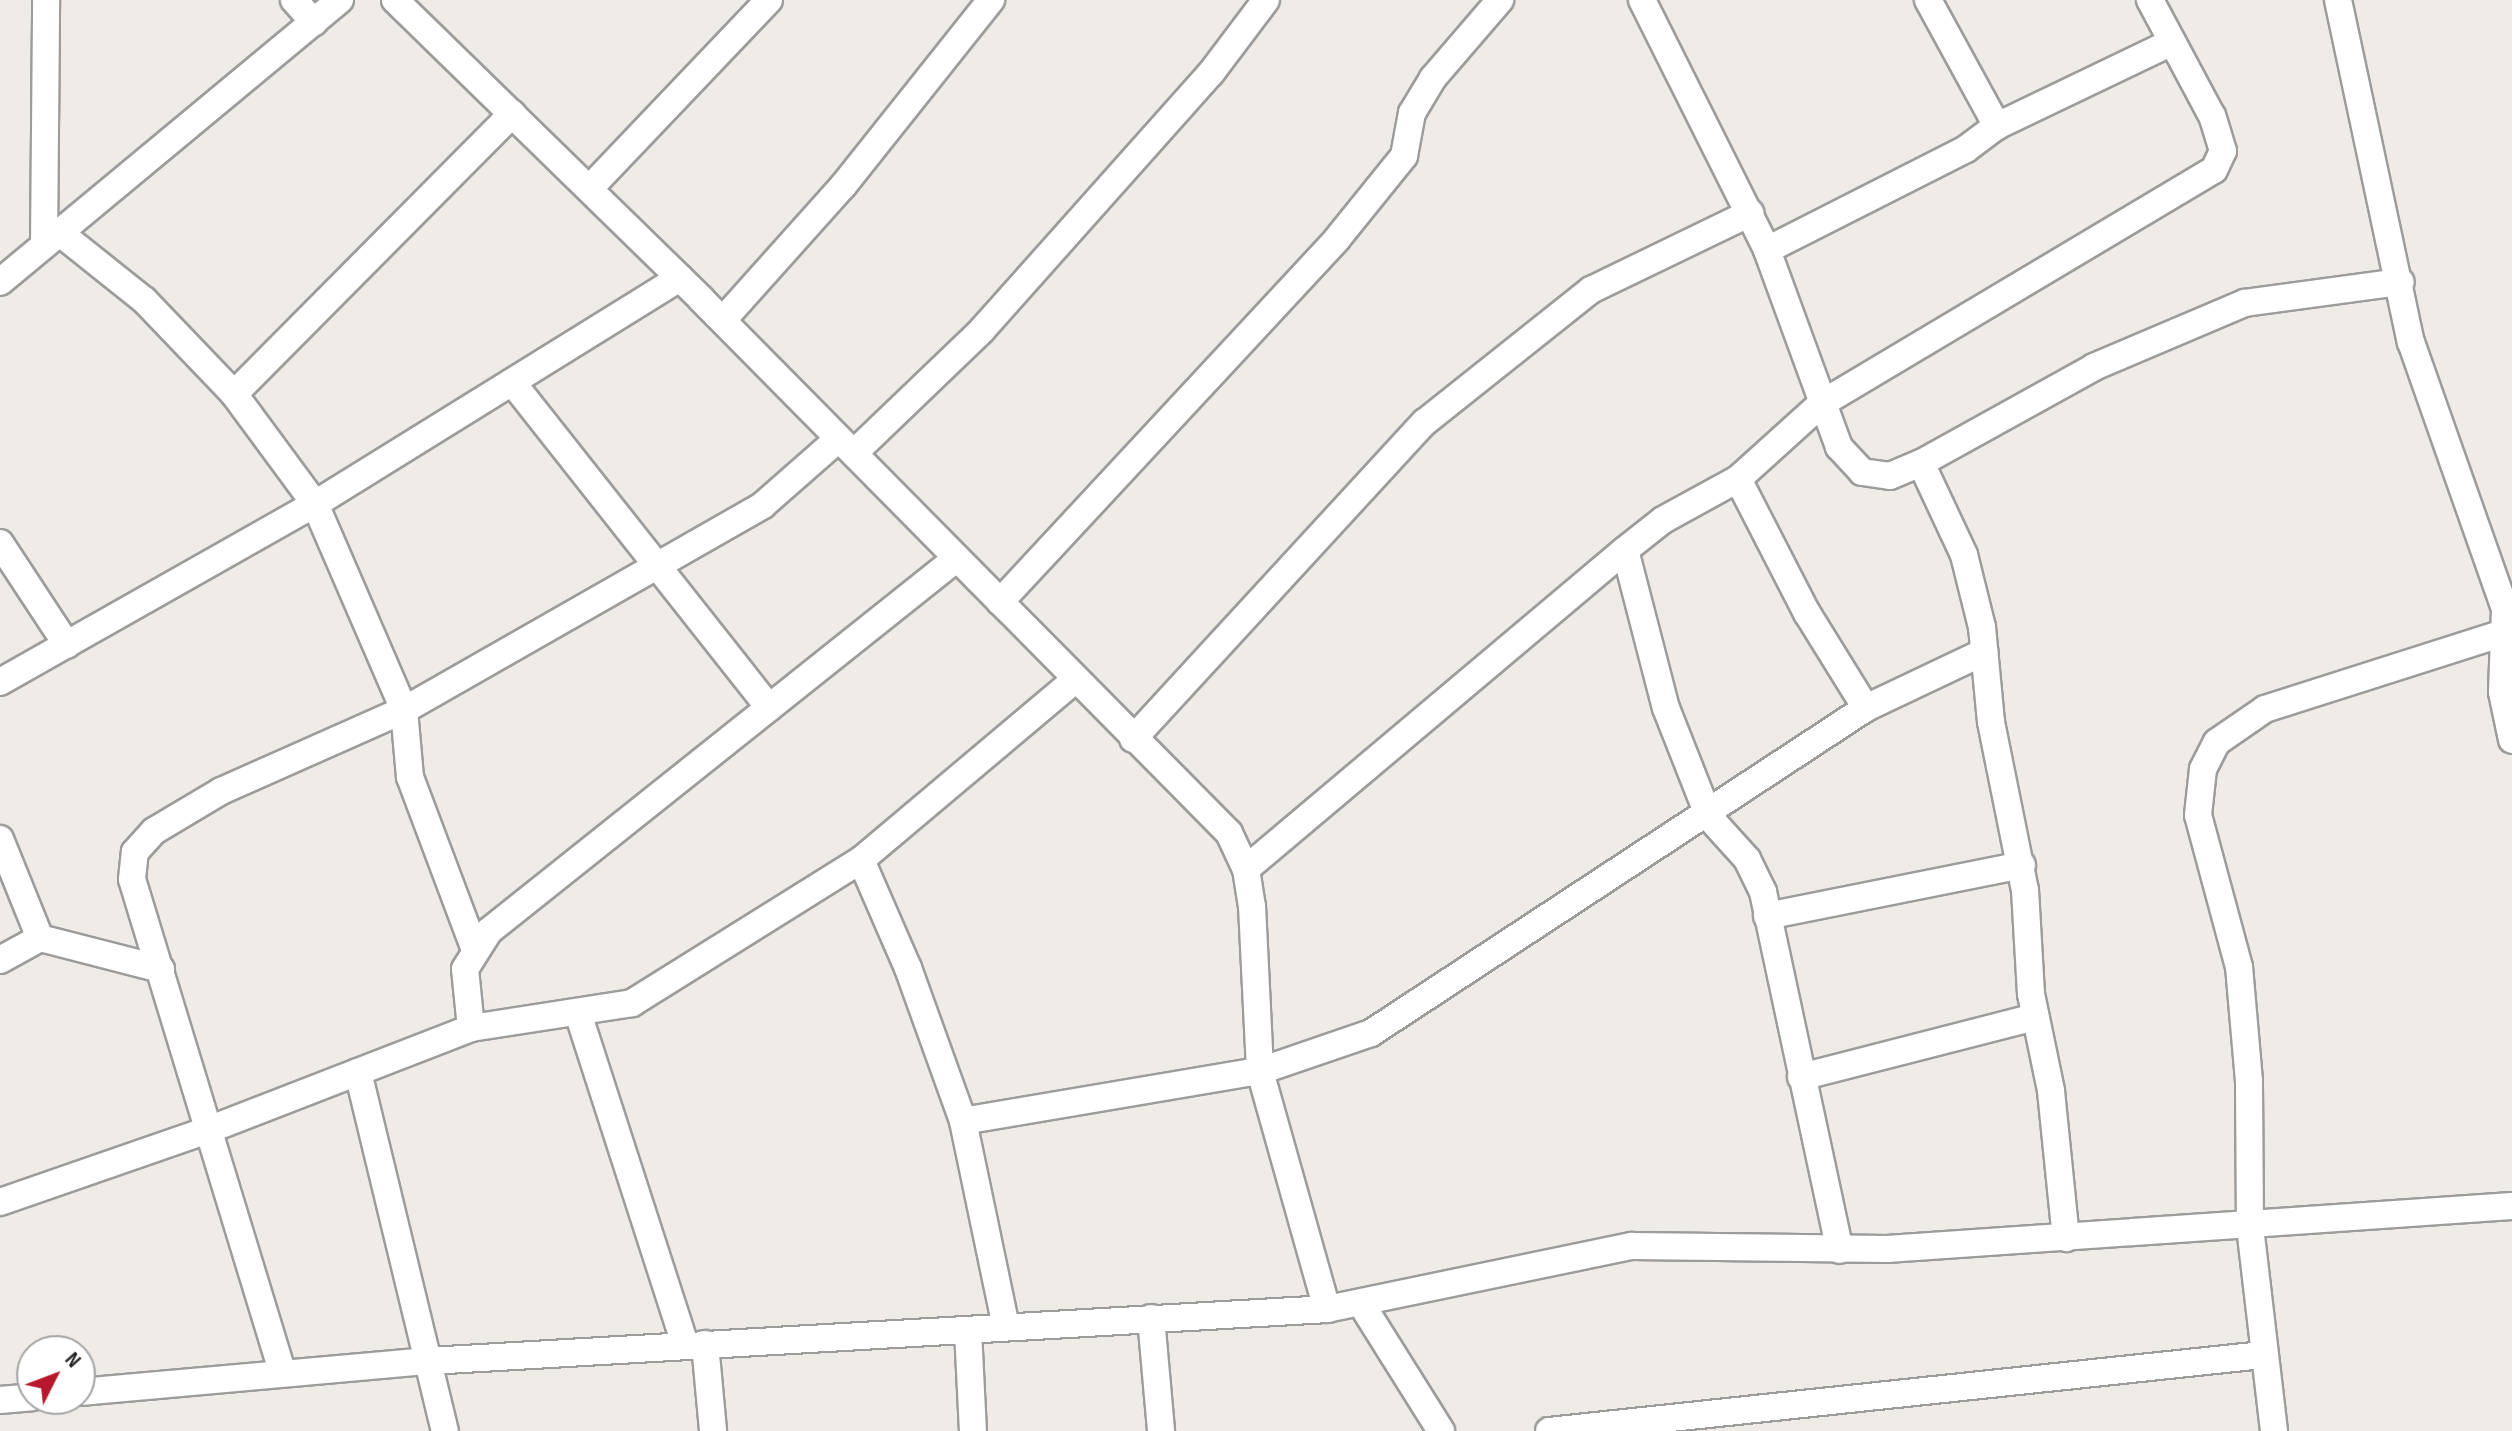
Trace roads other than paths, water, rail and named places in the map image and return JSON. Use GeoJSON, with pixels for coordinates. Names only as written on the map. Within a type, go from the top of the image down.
{"type":"FeatureCollection","features":[{"type":"Feature","properties":{"kind":"street"},"geometry":{"type":"LineString","coordinates":[[46,0],[52,239]]}},
{"type":"Feature","properties":{"kind":"street"},"geometry":{"type":"LineString","coordinates":[[294,0],[314,22]]}},
{"type":"Feature","properties":{"kind":"street"},"geometry":{"type":"LineString","coordinates":[[0,282],[340,0]]}},
{"type":"Feature","properties":{"kind":"street"},"geometry":{"type":"LineString","coordinates":[[395,0],[723,320],[1229,833],[1246,869],[1260,1071],[1327,1309]]}},
{"type":"Feature","properties":{"kind":"street"},"geometry":{"type":"LineString","coordinates":[[589,189],[769,0]]}},
{"type":"Feature","properties":{"kind":"street"},"geometry":{"type":"LineString","coordinates":[[723,320],[843,186],[991,0]]}},
{"type":"Feature","properties":{"kind":"street"},"geometry":{"type":"LineString","coordinates":[[282,1371],[211,1129],[132,879],[135,852],[154,831],[221,791],[404,710],[657,560],[763,505],[846,446],[981,331],[1211,73],[1266,0]]}},
{"type":"Feature","properties":{"kind":"street"},"geometry":{"type":"LineString","coordinates":[[1000,602],[1337,239],[1404,156],[1412,113],[1433,78],[1500,0]]}},
{"type":"Feature","properties":{"kind":"street"},"geometry":{"type":"LineString","coordinates":[[1642,0],[1767,250],[1839,447],[1862,472],[1890,476],[1921,463],[2094,367],[2245,303],[2401,282]]}},
{"type":"Feature","properties":{"kind":"street"},"geometry":{"type":"LineString","coordinates":[[1928,0],[1997,126]]}},
{"type":"Feature","properties":{"kind":"street"},"geometry":{"type":"LineString","coordinates":[[1246,869],[1625,550],[1663,520],[1738,479],[1821,404],[2214,170],[2223,151],[2212,116],[2150,0]]}},
{"type":"Feature","properties":{"kind":"street"},"geometry":{"type":"LineString","coordinates":[[2338,0],[2401,282],[2411,342],[2505,609],[2509,631],[2502,692],[2512,740]]}},
{"type":"Feature","properties":{"kind":"street"},"geometry":{"type":"LineString","coordinates":[[1767,250],[1966,149],[1997,126],[2172,42]]}},
{"type":"Feature","properties":{"kind":"street"},"geometry":{"type":"LineString","coordinates":[[234,394],[512,114]]}},
{"type":"Feature","properties":{"kind":"street"},"geometry":{"type":"LineString","coordinates":[[1133,739],[1425,422],[1603,282],[1750,213]]}},
{"type":"Feature","properties":{"kind":"street"},"geometry":{"type":"LineString","coordinates":[[52,239],[144,300],[234,394],[315,504],[404,710],[410,777],[474,947]]}},
{"type":"Feature","properties":{"kind":"street"},"geometry":{"type":"LineString","coordinates":[[0,682],[315,504],[680,278]]}},
{"type":"Feature","properties":{"kind":"street"},"geometry":{"type":"LineString","coordinates":[[512,382],[657,560],[769,708]]}},
{"type":"Feature","properties":{"kind":"street"},"geometry":{"type":"LineString","coordinates":[[1921,463],[1964,555],[1984,652],[1991,722],[2022,865],[2035,1017],[2051,1091],[2066,1238]]}},
{"type":"Feature","properties":{"kind":"street"},"geometry":{"type":"LineString","coordinates":[[1738,479],[1807,613],[1866,708]]}},
{"type":"Feature","properties":{"kind":"street"},"geometry":{"type":"LineString","coordinates":[[0,543],[67,645]]}},
{"type":"Feature","properties":{"kind":"street"},"geometry":{"type":"LineString","coordinates":[[1625,550],[1666,708],[1709,817],[1747,859],[1767,916],[1840,1250]]}},
{"type":"Feature","properties":{"kind":"street"},"geometry":{"type":"LineString","coordinates":[[471,1028],[465,969],[474,947],[957,558]]}},
{"type":"Feature","properties":{"kind":"street"},"geometry":{"type":"LineString","coordinates":[[2274,1431],[2262,1355],[2250,1228],[2249,1081],[2239,967],[2198,815],[2203,769],[2217,742],[2265,709],[2509,631]]}},
{"type":"Feature","properties":{"kind":"street"},"geometry":{"type":"LineString","coordinates":[[963,1121],[1260,1071],[1371,1033],[1709,817],[1866,708],[1984,652]]}},
{"type":"Feature","properties":{"kind":"street"},"geometry":{"type":"LineString","coordinates":[[0,1202],[211,1129],[471,1028],[632,1003],[861,860],[1076,679]]}},
{"type":"Feature","properties":{"kind":"street"},"geometry":{"type":"LineString","coordinates":[[0,839],[40,938]]}},
{"type":"Feature","properties":{"kind":"street"},"geometry":{"type":"LineString","coordinates":[[861,860],[908,968],[963,1121],[1006,1327]]}},
{"type":"Feature","properties":{"kind":"street"},"geometry":{"type":"LineString","coordinates":[[1767,916],[2022,865]]}},
{"type":"Feature","properties":{"kind":"street"},"geometry":{"type":"LineString","coordinates":[[0,960],[40,938],[161,969]]}},
{"type":"Feature","properties":{"kind":"street"},"geometry":{"type":"LineString","coordinates":[[578,1013],[695,1345],[713,1431]]}},
{"type":"Feature","properties":{"kind":"street"},"geometry":{"type":"LineString","coordinates":[[1801,1077],[2035,1017]]}},
{"type":"Feature","properties":{"kind":"street"},"geometry":{"type":"LineString","coordinates":[[358,1072],[445,1431]]}},
{"type":"Feature","properties":{"kind":"street"},"geometry":{"type":"LineString","coordinates":[[96,1390],[282,1371],[429,1361],[1327,1309],[1362,1305],[1588,1250],[1732,1244],[1840,1250],[2250,1228],[2512,1206]]}},
{"type":"Feature","properties":{"kind":"street"},"geometry":{"type":"LineString","coordinates":[[1362,1305],[1440,1430]]}},
{"type":"Feature","properties":{"kind":"street"},"geometry":{"type":"LineString","coordinates":[[1151,1318],[1161,1431]]}},
{"type":"Feature","properties":{"kind":"street"},"geometry":{"type":"LineString","coordinates":[[968,1330],[973,1431]]}},
{"type":"Feature","properties":{"kind":"street"},"geometry":{"type":"LineString","coordinates":[[1549,1431],[1705,1423],[2262,1355]]}}]}
